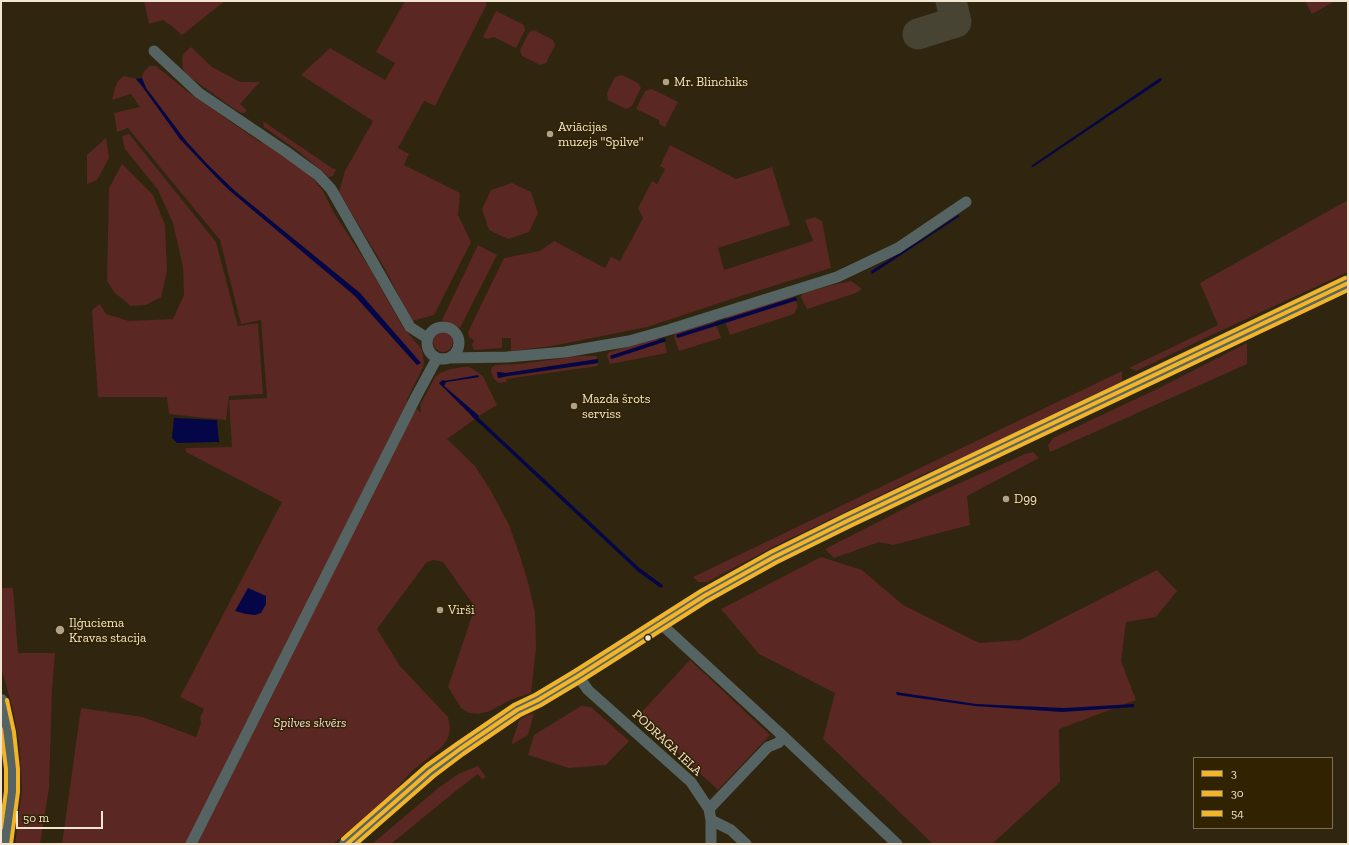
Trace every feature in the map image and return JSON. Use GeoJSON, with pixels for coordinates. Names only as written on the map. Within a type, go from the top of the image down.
{"type":"FeatureCollection","features":[{"type":"Feature","properties":{"kind":"main road"},"geometry":{"type":"LineString","coordinates":[[347,844],[430,771],[460,749],[517,710],[538,700],[578,676],[704,596],[781,554],[1348,283]]}},
{"type":"Feature","properties":{"kind":"street"},"geometry":{"type":"LineString","coordinates":[[154,51],[199,93],[318,175],[331,189],[410,327],[427,338]]}},
{"type":"Feature","properties":{"kind":"street"},"geometry":{"type":"LineString","coordinates":[[449,358],[457,351],[457,336],[453,330],[446,327],[438,327],[431,331],[427,338],[426,344],[428,350],[437,358],[445,359],[507,357],[565,352],[629,340],[668,330],[837,277],[898,248],[966,202]]}},
{"type":"Feature","properties":{"kind":"street"},"geometry":{"type":"LineString","coordinates":[[191,844],[437,358]]}},
{"type":"Feature","properties":{"kind":"street"},"geometry":{"type":"LineString","coordinates":[[660,623],[898,844]]}},
{"type":"Feature","properties":{"kind":"street","name":"PODRAGA IELA"},"geometry":{"type":"LineString","coordinates":[[578,676],[588,690],[691,782],[710,809],[710,844]]}},
{"type":"Feature","properties":{"kind":"street"},"geometry":{"type":"LineString","coordinates":[[1,701],[8,733],[12,770],[12,791],[5,844]]}},
{"type":"Feature","properties":{"kind":"street"},"geometry":{"type":"LineString","coordinates":[[710,809],[768,747],[778,743],[784,737]]}},
{"type":"Feature","properties":{"kind":"street"},"geometry":{"type":"LineString","coordinates":[[711,820],[731,830],[746,844]]}},
{"type":"Feature","properties":{"kind":"green space"},"geometry":{"type":"Polygon","coordinates":[[[144,1],[225,1],[182,35],[163,20],[149,24],[144,1]]]}},
{"type":"Feature","properties":{"kind":"green space"},"geometry":{"type":"Polygon","coordinates":[[[405,1],[484,1],[487,4],[435,106],[424,101],[398,148],[409,154],[404,165],[460,193],[458,215],[471,242],[434,315],[412,321],[385,269],[339,192],[345,171],[373,121],[301,75],[330,48],[385,80],[395,63],[376,52],[405,1]]]}},
{"type":"Feature","properties":{"kind":"green space"},"geometry":{"type":"Polygon","coordinates":[[[1305,1],[1335,1],[1312,14],[1305,1]]]}},
{"type":"Feature","properties":{"kind":"green space"},"geometry":{"type":"Polygon","coordinates":[[[496,11],[524,25],[525,30],[516,48],[494,37],[487,39],[483,37],[496,11]]]}},
{"type":"Feature","properties":{"kind":"green space"},"geometry":{"type":"Polygon","coordinates":[[[534,30],[553,40],[555,45],[546,63],[540,65],[522,56],[520,50],[529,32],[534,30]]]}},
{"type":"Feature","properties":{"kind":"green space"},"geometry":{"type":"Polygon","coordinates":[[[191,47],[212,67],[240,82],[260,82],[240,104],[247,110],[245,113],[241,113],[230,106],[187,75],[183,69],[182,58],[184,53],[191,47]]]}},
{"type":"Feature","properties":{"kind":"green space","name":"Spilves skvērs"},"geometry":{"type":"Polygon","coordinates":[[[150,66],[156,66],[188,92],[260,142],[268,144],[298,165],[313,178],[323,191],[334,213],[369,267],[403,327],[422,350],[424,362],[423,367],[407,400],[421,413],[420,405],[435,377],[440,373],[451,369],[470,367],[483,376],[497,405],[479,416],[444,386],[446,382],[479,377],[443,380],[439,383],[475,419],[447,439],[475,466],[491,491],[509,525],[528,582],[535,612],[536,648],[531,693],[510,700],[490,711],[479,714],[469,713],[461,708],[448,687],[475,607],[443,562],[433,560],[426,563],[377,629],[400,666],[448,717],[450,729],[448,738],[442,747],[412,771],[391,795],[333,844],[62,844],[81,708],[143,717],[196,737],[201,723],[200,718],[204,709],[180,697],[282,502],[186,452],[186,448],[232,447],[229,400],[267,398],[261,320],[241,324],[220,240],[128,128],[117,132],[114,113],[140,107],[131,94],[112,100],[118,81],[124,76],[136,79],[180,139],[217,178],[229,190],[355,296],[417,365],[360,293],[236,192],[186,141],[146,88],[142,78],[144,71],[150,66]]]}},
{"type":"Feature","properties":{"kind":"green space"},"geometry":{"type":"Polygon","coordinates":[[[622,75],[638,83],[641,88],[632,106],[626,109],[608,100],[607,93],[615,77],[622,75]]]}},
{"type":"Feature","properties":{"kind":"green space"},"geometry":{"type":"Polygon","coordinates":[[[652,89],[678,102],[665,127],[659,124],[659,120],[636,109],[645,91],[652,89]]]}},
{"type":"Feature","properties":{"kind":"green space"},"geometry":{"type":"Polygon","coordinates":[[[263,121],[332,168],[336,169],[333,176],[329,177],[298,151],[264,127],[263,121]]]}},
{"type":"Feature","properties":{"kind":"green space"},"geometry":{"type":"Polygon","coordinates":[[[129,134],[216,242],[238,326],[258,323],[263,394],[229,396],[226,420],[169,414],[167,397],[98,397],[92,310],[100,304],[106,314],[129,321],[173,319],[184,295],[183,267],[173,223],[158,190],[125,149],[122,136],[129,134]]]}},
{"type":"Feature","properties":{"kind":"green space"},"geometry":{"type":"Polygon","coordinates":[[[106,138],[109,158],[97,180],[87,184],[87,155],[106,138]]]}},
{"type":"Feature","properties":{"kind":"green space"},"geometry":{"type":"Polygon","coordinates":[[[670,145],[736,179],[772,167],[790,225],[718,248],[724,270],[813,241],[805,220],[815,217],[822,221],[831,268],[647,327],[552,346],[511,351],[511,338],[502,338],[502,348],[474,350],[472,345],[474,341],[469,337],[468,332],[504,258],[540,251],[554,241],[605,268],[611,257],[620,261],[643,218],[638,208],[652,181],[657,184],[665,169],[660,166],[670,145]]]}},
{"type":"Feature","properties":{"kind":"green space"},"geometry":{"type":"Polygon","coordinates":[[[122,164],[153,195],[165,225],[167,271],[161,297],[146,305],[131,306],[115,293],[107,281],[109,188],[122,164]]]}},
{"type":"Feature","properties":{"kind":"green space"},"geometry":{"type":"Polygon","coordinates":[[[512,183],[531,192],[538,213],[529,232],[508,239],[489,230],[482,209],[491,190],[512,183]]]}},
{"type":"Feature","properties":{"kind":"green space"},"geometry":{"type":"Polygon","coordinates":[[[1348,200],[1348,272],[1136,371],[1129,368],[1218,325],[1200,283],[1348,200]]]}},
{"type":"Feature","properties":{"kind":"green space"},"geometry":{"type":"Polygon","coordinates":[[[478,245],[497,255],[460,328],[442,320],[478,245]]]}},
{"type":"Feature","properties":{"kind":"green space"},"geometry":{"type":"Polygon","coordinates":[[[851,281],[862,289],[856,293],[807,309],[801,297],[803,293],[851,281]]]}},
{"type":"Feature","properties":{"kind":"green space"},"geometry":{"type":"Polygon","coordinates":[[[793,295],[798,306],[794,314],[730,335],[725,321],[727,316],[793,295]]]}},
{"type":"Feature","properties":{"kind":"green space"},"geometry":{"type":"Polygon","coordinates":[[[715,321],[721,338],[679,351],[674,337],[675,332],[715,321]]]}},
{"type":"Feature","properties":{"kind":"green space"},"geometry":{"type":"Polygon","coordinates":[[[443,332],[450,335],[453,342],[450,349],[443,352],[436,349],[433,342],[436,335],[443,332]]]}},
{"type":"Feature","properties":{"kind":"green space"},"geometry":{"type":"Polygon","coordinates":[[[656,338],[664,340],[667,353],[610,364],[607,355],[609,352],[656,338]]]}},
{"type":"Feature","properties":{"kind":"green space"},"geometry":{"type":"Polygon","coordinates":[[[1247,343],[1247,364],[1050,452],[1048,445],[1053,438],[1157,389],[1247,343]]]}},
{"type":"Feature","properties":{"kind":"green space"},"geometry":{"type":"Polygon","coordinates":[[[579,356],[596,356],[598,359],[506,373],[497,372],[498,378],[598,363],[598,366],[506,379],[507,382],[499,383],[494,379],[491,372],[492,367],[496,365],[520,364],[579,356]]]}},
{"type":"Feature","properties":{"kind":"green space"},"geometry":{"type":"Polygon","coordinates":[[[1122,371],[1122,381],[785,541],[707,582],[698,582],[693,577],[1122,371]]]}},
{"type":"Feature","properties":{"kind":"green space"},"geometry":{"type":"Polygon","coordinates":[[[1033,452],[1039,458],[967,496],[970,525],[893,545],[879,542],[834,558],[825,549],[917,502],[1025,454],[1033,452]]]}},
{"type":"Feature","properties":{"kind":"green space"},"geometry":{"type":"Polygon","coordinates":[[[821,557],[862,570],[903,605],[979,643],[1020,640],[1157,570],[1177,591],[1156,617],[1126,622],[1121,661],[1136,700],[1059,729],[1060,782],[992,844],[933,844],[823,739],[835,693],[759,654],[721,609],[821,557]]]}},
{"type":"Feature","properties":{"kind":"green space"},"geometry":{"type":"Polygon","coordinates":[[[1,588],[13,588],[18,653],[55,653],[52,690],[49,788],[40,844],[15,844],[22,790],[21,768],[19,743],[13,710],[1,667],[1,588]]]}},
{"type":"Feature","properties":{"kind":"green space"},"geometry":{"type":"Polygon","coordinates":[[[690,660],[770,735],[718,790],[638,716],[690,660]]]}},
{"type":"Feature","properties":{"kind":"green space"},"geometry":{"type":"Polygon","coordinates":[[[581,706],[591,707],[629,741],[606,765],[569,768],[528,755],[534,735],[581,706]]]}},
{"type":"Feature","properties":{"kind":"green space"},"geometry":{"type":"Polygon","coordinates":[[[534,713],[528,735],[511,745],[519,721],[523,717],[534,713]]]}},
{"type":"Feature","properties":{"kind":"green space"},"geometry":{"type":"Polygon","coordinates":[[[478,766],[486,777],[482,779],[478,774],[391,844],[372,844],[437,789],[458,774],[478,766]]]}},
{"type":"Feature","properties":{"kind":"shaded area"},"geometry":{"type":"Polygon","coordinates":[[[142,78],[146,88],[186,141],[209,166],[236,192],[360,293],[421,363],[417,365],[355,296],[229,190],[217,178],[180,139],[136,79],[142,78]]]}},
{"type":"Feature","properties":{"kind":"shaded area"},"geometry":{"type":"Polygon","coordinates":[[[1160,78],[1162,79],[1161,81],[1033,167],[1031,166],[1160,78]]]}},
{"type":"Feature","properties":{"kind":"shaded area"},"geometry":{"type":"Polygon","coordinates":[[[958,215],[960,216],[872,274],[871,271],[958,215]]]}},
{"type":"Feature","properties":{"kind":"shaded area"},"geometry":{"type":"Polygon","coordinates":[[[598,359],[598,363],[498,378],[497,372],[506,373],[598,359]]]}},
{"type":"Feature","properties":{"kind":"shaded area"},"geometry":{"type":"Polygon","coordinates":[[[478,375],[479,377],[446,382],[444,386],[479,416],[475,419],[439,383],[443,380],[445,381],[478,375]]]}},
{"type":"Feature","properties":{"kind":"shaded area"},"geometry":{"type":"Polygon","coordinates":[[[174,418],[217,420],[219,443],[177,443],[172,438],[174,418]]]}},
{"type":"Feature","properties":{"kind":"shaded area"},"geometry":{"type":"Polygon","coordinates":[[[248,588],[266,596],[266,604],[261,613],[255,615],[235,611],[248,588]]]}},
{"type":"Feature","properties":{"kind":"shaded area"},"geometry":{"type":"Polygon","coordinates":[[[896,692],[976,704],[1064,708],[1134,704],[1134,707],[1062,712],[975,706],[897,695],[896,692]]]}},
{"type":"Feature","properties":{"kind":"waterway"},"geometry":{"type":"LineString","coordinates":[[678,336],[795,299]]}},
{"type":"Feature","properties":{"kind":"waterway"},"geometry":{"type":"LineString","coordinates":[[612,357],[664,340]]}},
{"type":"Feature","properties":{"kind":"waterway"},"geometry":{"type":"LineString","coordinates":[[473,415],[639,570],[661,586]]}},
{"type":"Feature","properties":{"kind":"taxiway"},"geometry":{"type":"LineString","coordinates":[[918,34],[956,22],[951,1]]}},
{"type":"Feature","properties":{"kind":"transit line","name":"54"},"geometry":{"type":"LineString","coordinates":[[343,839],[426,766],[457,744],[514,705],[535,695],[575,671],[701,591],[771,552],[844,516],[1345,278]]}},
{"type":"Feature","properties":{"kind":"transit line","name":"3"},"geometry":{"type":"LineString","coordinates":[[347,844],[430,771],[460,749],[517,710],[538,700],[578,676],[704,596],[774,557],[847,521],[1348,283]]}},
{"type":"Feature","properties":{"kind":"transit line","name":"30"},"geometry":{"type":"LineString","coordinates":[[356,844],[434,776],[463,754],[520,715],[541,705],[581,681],[707,601],[777,562],[850,526],[1348,290]]}},
{"type":"Feature","properties":{"kind":"transit line","name":"54"},"geometry":{"type":"LineString","coordinates":[[7,700],[14,732],[18,769],[18,792],[11,844]]}},
{"type":"Feature","properties":{"kind":"transit line","name":"30"},"geometry":{"type":"LineString","coordinates":[[1,729],[6,769],[6,791],[1,828]]}},
{"type":"Feature","properties":{"kind":"place","name":"Mr. Blinchiks"},"geometry":{"type":"Point","coordinates":[666,82]}},
{"type":"Feature","properties":{"kind":"place","name":"Aviācijas muzejs \"Spilve\""},"geometry":{"type":"Point","coordinates":[550,134]}},
{"type":"Feature","properties":{"kind":"place","name":"Mazda šrots serviss"},"geometry":{"type":"Point","coordinates":[574,406]}},
{"type":"Feature","properties":{"kind":"place","name":"D99"},"geometry":{"type":"Point","coordinates":[1006,499]}},
{"type":"Feature","properties":{"kind":"place","name":"Virši"},"geometry":{"type":"Point","coordinates":[440,610]}},
{"type":"Feature","properties":{"kind":"place","name":"Iļģuciema Kravas stacija"},"geometry":{"type":"Point","coordinates":[60,630]}}]}
